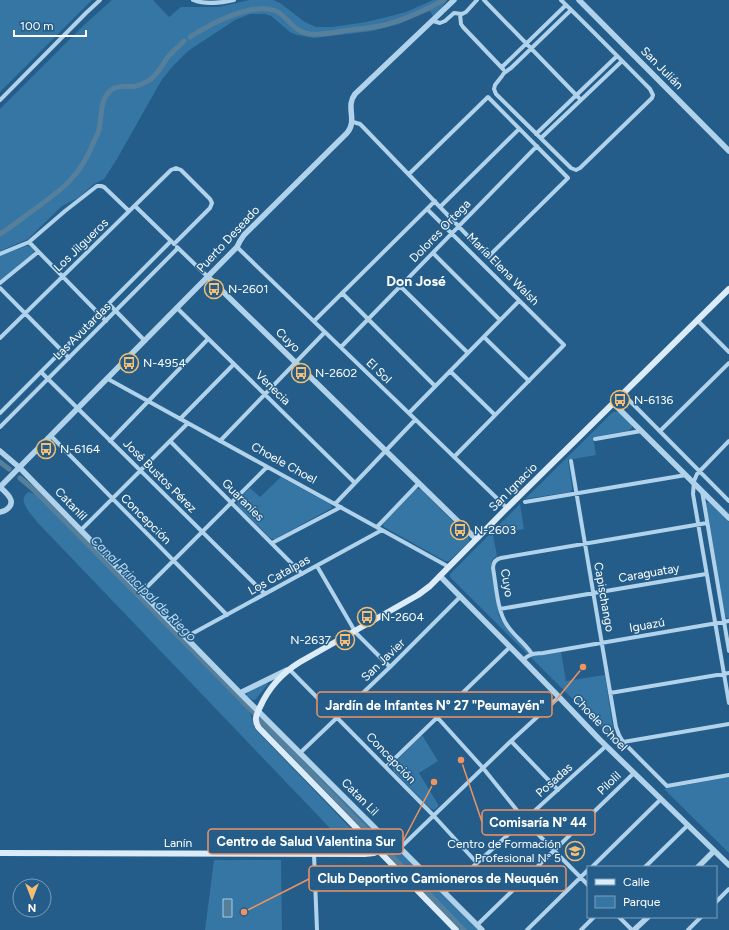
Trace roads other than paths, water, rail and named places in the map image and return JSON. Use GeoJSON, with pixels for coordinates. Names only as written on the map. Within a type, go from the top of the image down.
{"type":"FeatureCollection","features":[{"type":"Feature","properties":{"kind":"main road","name":"San Ignacio"},"geometry":{"type":"LineString","coordinates":[[258,711],[273,684],[290,669],[427,589],[729,289]]}},
{"type":"Feature","properties":{"kind":"main road"},"geometry":{"type":"LineString","coordinates":[[258,711],[256,721],[259,728],[456,930]]}},
{"type":"Feature","properties":{"kind":"main road","name":"Lanín"},"geometry":{"type":"LineString","coordinates":[[0,853],[368,854],[379,851]]}},
{"type":"Feature","properties":{"kind":"street"},"geometry":{"type":"LineString","coordinates":[[0,100],[100,0]]}},
{"type":"Feature","properties":{"kind":"street"},"geometry":{"type":"LineString","coordinates":[[193,0],[206,3],[234,0]]}},
{"type":"Feature","properties":{"kind":"street"},"geometry":{"type":"LineString","coordinates":[[352,122],[351,105],[353,97],[454,0]]}},
{"type":"Feature","properties":{"kind":"street"},"geometry":{"type":"LineString","coordinates":[[433,21],[441,23],[453,13],[464,13],[477,0]]}},
{"type":"Feature","properties":{"kind":"street"},"geometry":{"type":"LineString","coordinates":[[484,0],[581,100]]}},
{"type":"Feature","properties":{"kind":"street"},"geometry":{"type":"LineString","coordinates":[[561,0],[650,88],[653,93],[653,97],[580,168],[576,170],[571,168],[536,134],[496,94],[494,89],[495,85],[504,73],[571,10]]}},
{"type":"Feature","properties":{"kind":"street","name":"San Julián"},"geometry":{"type":"LineString","coordinates":[[579,0],[729,151]]}},
{"type":"Feature","properties":{"kind":"street"},"geometry":{"type":"LineString","coordinates":[[502,67],[566,5]]}},
{"type":"Feature","properties":{"kind":"street"},"geometry":{"type":"LineString","coordinates":[[460,14],[463,27],[502,67],[504,73]]}},
{"type":"Feature","properties":{"kind":"street"},"geometry":{"type":"LineString","coordinates":[[536,134],[617,56]]}},
{"type":"Feature","properties":{"kind":"street"},"geometry":{"type":"LineString","coordinates":[[541,138],[622,61]]}},
{"type":"Feature","properties":{"kind":"street"},"geometry":{"type":"LineString","coordinates":[[409,174],[488,97],[537,146]]}},
{"type":"Feature","properties":{"kind":"street","name":"María Elena Walsh"},"geometry":{"type":"LineString","coordinates":[[352,122],[360,124],[488,257],[568,178],[537,146]]}},
{"type":"Feature","properties":{"kind":"street","name":"Puerto Deseado"},"geometry":{"type":"LineString","coordinates":[[0,487],[208,277],[237,247],[244,235],[347,133],[351,128],[352,122]]}},
{"type":"Feature","properties":{"kind":"street"},"geometry":{"type":"LineString","coordinates":[[440,207],[520,129]]}},
{"type":"Feature","properties":{"kind":"street","name":"Dolores Ortega"},"geometry":{"type":"LineString","coordinates":[[340,347],[537,146]]}},
{"type":"Feature","properties":{"kind":"street","name":"Los Jilgueros"},"geometry":{"type":"LineString","coordinates":[[0,338],[171,170],[176,168],[181,170],[210,199],[212,203]]}},
{"type":"Feature","properties":{"kind":"street"},"geometry":{"type":"LineString","coordinates":[[0,254],[29,242],[68,208],[97,186],[105,188],[129,211]]}},
{"type":"Feature","properties":{"kind":"street"},"geometry":{"type":"LineString","coordinates":[[314,321],[434,201]]}},
{"type":"Feature","properties":{"kind":"street","name":"Las Avutardas"},"geometry":{"type":"LineString","coordinates":[[0,413],[99,313],[210,208],[212,203]]}},
{"type":"Feature","properties":{"kind":"street","name":"Cuyo"},"geometry":{"type":"LineString","coordinates":[[135,206],[476,539]]}},
{"type":"Feature","properties":{"kind":"street","name":"María Elena Walsh"},"geometry":{"type":"LineString","coordinates":[[427,209],[564,345],[529,381]]}},
{"type":"Feature","properties":{"kind":"street"},"geometry":{"type":"LineString","coordinates":[[29,242],[106,321]]}},
{"type":"Feature","properties":{"kind":"street","name":"El Sol"},"geometry":{"type":"LineString","coordinates":[[237,247],[507,508]]}},
{"type":"Feature","properties":{"kind":"street","name":"Las Avutardas"},"geometry":{"type":"LineString","coordinates":[[0,427],[178,248]]}},
{"type":"Feature","properties":{"kind":"street"},"geometry":{"type":"LineString","coordinates":[[0,283],[38,252]]}},
{"type":"Feature","properties":{"kind":"street"},"geometry":{"type":"LineString","coordinates":[[433,253],[500,320]]}},
{"type":"Feature","properties":{"kind":"street"},"geometry":{"type":"LineString","coordinates":[[400,286],[468,353]]}},
{"type":"Feature","properties":{"kind":"street"},"geometry":{"type":"LineString","coordinates":[[0,288],[69,358]]}},
{"type":"Feature","properties":{"kind":"street"},"geometry":{"type":"LineString","coordinates":[[342,293],[435,386]]}},
{"type":"Feature","properties":{"kind":"street"},"geometry":{"type":"LineString","coordinates":[[408,413],[519,301]]}},
{"type":"Feature","properties":{"kind":"street"},"geometry":{"type":"LineString","coordinates":[[109,304],[145,341]]}},
{"type":"Feature","properties":{"kind":"street","name":"Venecia"},"geometry":{"type":"LineString","coordinates":[[177,308],[355,483]]}},
{"type":"Feature","properties":{"kind":"street"},"geometry":{"type":"LineString","coordinates":[[697,320],[729,352]]}},
{"type":"Feature","properties":{"kind":"street"},"geometry":{"type":"LineString","coordinates":[[220,440],[325,332]]}},
{"type":"Feature","properties":{"kind":"street"},"geometry":{"type":"LineString","coordinates":[[454,457],[529,381],[484,337]]}},
{"type":"Feature","properties":{"kind":"street"},"geometry":{"type":"LineString","coordinates":[[110,440],[208,339]]}},
{"type":"Feature","properties":{"kind":"street"},"geometry":{"type":"LineString","coordinates":[[660,431],[729,363]]}},
{"type":"Feature","properties":{"kind":"street"},"geometry":{"type":"LineString","coordinates":[[180,419],[234,364]]}},
{"type":"Feature","properties":{"kind":"street"},"geometry":{"type":"LineString","coordinates":[[450,371],[495,415]]}},
{"type":"Feature","properties":{"kind":"street","name":"José Bustos Pérez"},"geometry":{"type":"LineString","coordinates":[[41,372],[265,594]]}},
{"type":"Feature","properties":{"kind":"street","name":"Choele Choel"},"geometry":{"type":"LineString","coordinates":[[108,379],[449,567]]}},
{"type":"Feature","properties":{"kind":"street"},"geometry":{"type":"LineString","coordinates":[[623,394],[729,501]]}},
{"type":"Feature","properties":{"kind":"street"},"geometry":{"type":"LineString","coordinates":[[614,403],[729,518]]}},
{"type":"Feature","properties":{"kind":"street"},"geometry":{"type":"LineString","coordinates":[[335,504],[415,420]]}},
{"type":"Feature","properties":{"kind":"street"},"geometry":{"type":"LineString","coordinates":[[81,530],[188,423]]}},
{"type":"Feature","properties":{"kind":"street"},"geometry":{"type":"LineString","coordinates":[[595,439],[641,431]]}},
{"type":"Feature","properties":{"kind":"street","name":"Concepción"},"geometry":{"type":"LineString","coordinates":[[51,436],[226,615]]}},
{"type":"Feature","properties":{"kind":"street","name":"Guaraníes"},"geometry":{"type":"LineString","coordinates":[[170,441],[302,574]]}},
{"type":"Feature","properties":{"kind":"street"},"geometry":{"type":"LineString","coordinates":[[729,441],[696,476],[693,497],[729,703]]}},
{"type":"Feature","properties":{"kind":"street","name":"Catanlil"},"geometry":{"type":"LineString","coordinates":[[0,451],[20,468],[258,711]]}},
{"type":"Feature","properties":{"kind":"street","name":"Capischango"},"geometry":{"type":"LineString","coordinates":[[571,461],[610,693],[619,736]]}},
{"type":"Feature","properties":{"kind":"street"},"geometry":{"type":"LineString","coordinates":[[142,592],[267,467]]}},
{"type":"Feature","properties":{"kind":"street"},"geometry":{"type":"LineString","coordinates":[[525,502],[686,475]]}},
{"type":"Feature","properties":{"kind":"street"},"geometry":{"type":"LineString","coordinates":[[377,527],[419,483]]}},
{"type":"Feature","properties":{"kind":"street"},"geometry":{"type":"LineString","coordinates":[[0,487],[11,502],[10,507],[6,511],[0,512]]}},
{"type":"Feature","properties":{"kind":"street"},"geometry":{"type":"LineString","coordinates":[[702,491],[727,621],[729,651]]}},
{"type":"Feature","properties":{"kind":"street"},"geometry":{"type":"LineString","coordinates":[[272,543],[341,507]]}},
{"type":"Feature","properties":{"kind":"street"},"geometry":{"type":"LineString","coordinates":[[585,543],[707,523]]}},
{"type":"Feature","properties":{"kind":"street","name":"Los Catalpas"},"geometry":{"type":"LineString","coordinates":[[186,637],[382,530]]}},
{"type":"Feature","properties":{"kind":"street","name":"Cuyo"},"geometry":{"type":"LineString","coordinates":[[500,609],[493,568],[495,561],[501,558],[585,543]]}},
{"type":"Feature","properties":{"kind":"street"},"geometry":{"type":"LineString","coordinates":[[317,566],[355,631],[361,639],[390,667]]}},
{"type":"Feature","properties":{"kind":"street","name":"Caraguatay"},"geometry":{"type":"LineString","coordinates":[[500,609],[706,574]]}},
{"type":"Feature","properties":{"kind":"street","name":"Choele Choel"},"geometry":{"type":"LineString","coordinates":[[440,576],[606,746],[729,866]]}},
{"type":"Feature","properties":{"kind":"street","name":"San Javier"},"geometry":{"type":"LineString","coordinates":[[300,752],[390,667],[460,597]]}},
{"type":"Feature","properties":{"kind":"street"},"geometry":{"type":"LineString","coordinates":[[500,609],[508,627],[532,654]]}},
{"type":"Feature","properties":{"kind":"street","name":"Iguazú"},"geometry":{"type":"LineString","coordinates":[[523,660],[529,654],[727,621]]}},
{"type":"Feature","properties":{"kind":"street"},"geometry":{"type":"LineString","coordinates":[[386,767],[510,647]]}},
{"type":"Feature","properties":{"kind":"street","name":"Concepción"},"geometry":{"type":"LineString","coordinates":[[290,669],[477,863]]}},
{"type":"Feature","properties":{"kind":"street","name":"San Ignacio"},"geometry":{"type":"LineString","coordinates":[[240,692],[290,669]]}},
{"type":"Feature","properties":{"kind":"street"},"geometry":{"type":"LineString","coordinates":[[610,693],[729,673]]}},
{"type":"Feature","properties":{"kind":"street"},"geometry":{"type":"LineString","coordinates":[[400,848],[559,697]]}},
{"type":"Feature","properties":{"kind":"street","name":"Catan Lil"},"geometry":{"type":"LineString","coordinates":[[258,711],[389,842],[400,848],[482,930]]}},
{"type":"Feature","properties":{"kind":"street"},"geometry":{"type":"LineString","coordinates":[[437,717],[483,768],[524,820],[587,884]]}},
{"type":"Feature","properties":{"kind":"street"},"geometry":{"type":"LineString","coordinates":[[624,742],[729,724]]}},
{"type":"Feature","properties":{"kind":"street","name":"Choele Choel"},"geometry":{"type":"LineString","coordinates":[[619,736],[667,786],[729,775]]}},
{"type":"Feature","properties":{"kind":"street"},"geometry":{"type":"LineString","coordinates":[[511,741],[558,790]]}},
{"type":"Feature","properties":{"kind":"street","name":"Posadas"},"geometry":{"type":"LineString","coordinates":[[445,892],[606,746]]}},
{"type":"Feature","properties":{"kind":"street","name":"Pilolil"},"geometry":{"type":"LineString","coordinates":[[477,925],[634,773]]}},
{"type":"Feature","properties":{"kind":"street"},"geometry":{"type":"LineString","coordinates":[[593,866],[661,799]]}},
{"type":"Feature","properties":{"kind":"street"},"geometry":{"type":"LineString","coordinates":[[646,866],[688,825]]}},
{"type":"Feature","properties":{"kind":"street"},"geometry":{"type":"LineString","coordinates":[[699,866],[714,851]]}},
{"type":"Feature","properties":{"kind":"street"},"geometry":{"type":"LineString","coordinates":[[314,854],[317,930]]}},
{"type":"Feature","properties":{"kind":"street"},"geometry":{"type":"LineString","coordinates":[[527,930],[587,871]]}},
{"type":"Feature","properties":{"kind":"street"},"geometry":{"type":"LineString","coordinates":[[717,901],[729,889]]}},
{"type":"Feature","properties":{"kind":"street"},"geometry":{"type":"LineString","coordinates":[[580,930],[593,918]]}},
{"type":"Feature","properties":{"kind":"street"},"geometry":{"type":"LineString","coordinates":[[620,918],[633,930],[647,918]]}},
{"type":"Feature","properties":{"kind":"street"},"geometry":{"type":"LineString","coordinates":[[688,930],[700,918]]}},
{"type":"Feature","properties":{"kind":"waterway"},"geometry":{"type":"LineString","coordinates":[[190,37],[221,20],[245,11],[257,9],[268,9],[278,12],[296,28],[305,33],[326,34],[395,22],[410,17],[444,0]]}},
{"type":"Feature","properties":{"kind":"waterway"},"geometry":{"type":"LineString","coordinates":[[0,234],[53,196],[70,181],[84,163],[97,135],[100,126],[103,103],[108,93],[118,87],[136,86],[154,77],[167,58],[184,41]]}},
{"type":"Feature","properties":{"kind":"waterway","name":"Canal Principal de Riego"},"geometry":{"type":"LineString","coordinates":[[0,462],[9,469]]}},
{"type":"Feature","properties":{"kind":"waterway","name":"Canal Principal de Riego"},"geometry":{"type":"LineString","coordinates":[[20,478],[34,490],[254,713]]}},
{"type":"Feature","properties":{"kind":"waterway","name":"Canal Principal de Riego"},"geometry":{"type":"LineString","coordinates":[[260,720],[464,930]]}},
{"type":"Feature","properties":{"kind":"place","name":"N-2601"},"geometry":{"type":"Point","coordinates":[214,289]}},
{"type":"Feature","properties":{"kind":"place","name":"N-4954"},"geometry":{"type":"Point","coordinates":[129,363]}},
{"type":"Feature","properties":{"kind":"place","name":"N-2602"},"geometry":{"type":"Point","coordinates":[301,373]}},
{"type":"Feature","properties":{"kind":"place","name":"N-6136"},"geometry":{"type":"Point","coordinates":[620,400]}},
{"type":"Feature","properties":{"kind":"place","name":"N-6164"},"geometry":{"type":"Point","coordinates":[46,449]}},
{"type":"Feature","properties":{"kind":"place","name":"N-2603"},"geometry":{"type":"Point","coordinates":[460,530]}},
{"type":"Feature","properties":{"kind":"place","name":"N-2604"},"geometry":{"type":"Point","coordinates":[367,617]}},
{"type":"Feature","properties":{"kind":"place","name":"N-2637"},"geometry":{"type":"Point","coordinates":[345,640]}},
{"type":"Feature","properties":{"kind":"place","name":"Jardín de Infantes N° 27 \"Peumayén\""},"geometry":{"type":"Point","coordinates":[583,667]}},
{"type":"Feature","properties":{"kind":"place","name":"Comisaría N° 44"},"geometry":{"type":"Point","coordinates":[461,760]}},
{"type":"Feature","properties":{"kind":"place","name":"Centro de Salud Valentina Sur"},"geometry":{"type":"Point","coordinates":[434,782]}},
{"type":"Feature","properties":{"kind":"place","name":"Centro de Formación Profesional N° 5"},"geometry":{"type":"Point","coordinates":[575,851]}},
{"type":"Feature","properties":{"kind":"place","name":"Club Deportivo Camioneros de Neuquén"},"geometry":{"type":"Point","coordinates":[244,912]}},
{"type":"Feature","properties":{"kind":"district","name":"Don José"},"geometry":{"type":"Point","coordinates":[416,281]}}]}
